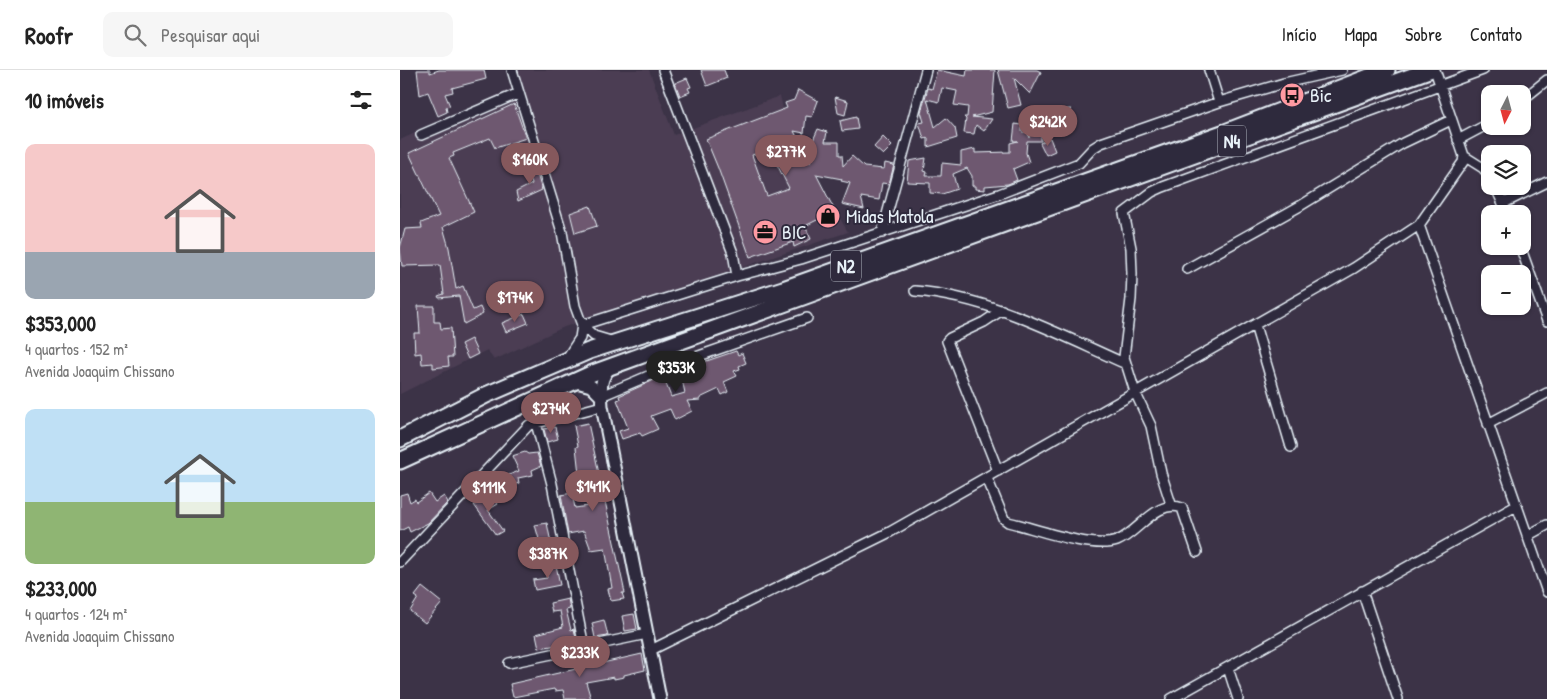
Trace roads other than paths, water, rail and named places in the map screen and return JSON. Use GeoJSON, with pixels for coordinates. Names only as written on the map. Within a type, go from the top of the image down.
{"type":"FeatureCollection","features":[{"type":"Feature","properties":{"kind":"highway","name":"N2"},"geometry":{"type":"LineString","coordinates":[[400,439],[486,395],[615,342],[783,289],[1296,105],[1387,70]]}},
{"type":"Feature","properties":{"kind":"highway","name":"N4"},"geometry":{"type":"LineString","coordinates":[[1036,212],[1429,70]]}},
{"type":"Feature","properties":{"kind":"highway","name":"N2"},"geometry":{"type":"LineString","coordinates":[[400,461],[573,381],[1036,212]]}},
{"type":"Feature","properties":{"kind":"street"},"geometry":{"type":"LineString","coordinates":[[512,70],[562,232],[576,306],[582,325],[580,338],[565,361]]}},
{"type":"Feature","properties":{"kind":"street"},"geometry":{"type":"LineString","coordinates":[[663,70],[733,253],[737,276]]}},
{"type":"Feature","properties":{"kind":"street"},"geometry":{"type":"LineString","coordinates":[[882,233],[926,70]]}},
{"type":"Feature","properties":{"kind":"street"},"geometry":{"type":"LineString","coordinates":[[1209,70],[1219,102]]}},
{"type":"Feature","properties":{"kind":"street"},"geometry":{"type":"LineString","coordinates":[[582,325],[882,233],[1064,170],[1079,163],[1093,148],[1101,143],[1219,102],[1301,79],[1342,70]]}},
{"type":"Feature","properties":{"kind":"street"},"geometry":{"type":"LineString","coordinates":[[1435,70],[1464,156],[1481,166]]}},
{"type":"Feature","properties":{"kind":"street"},"geometry":{"type":"LineString","coordinates":[[1171,504],[1151,426],[1135,392],[1124,357],[1132,274],[1131,248],[1123,216],[1126,211],[1152,192],[1163,187],[1483,70]]}},
{"type":"Feature","properties":{"kind":"street"},"geometry":{"type":"LineString","coordinates":[[1531,93],[1547,80]]}},
{"type":"Feature","properties":{"kind":"street"},"geometry":{"type":"LineString","coordinates":[[421,135],[519,93]]}},
{"type":"Feature","properties":{"kind":"street"},"geometry":{"type":"LineString","coordinates":[[1187,269],[1300,206],[1403,143],[1451,120]]}},
{"type":"Feature","properties":{"kind":"street"},"geometry":{"type":"LineString","coordinates":[[1458,140],[1481,128]]}},
{"type":"Feature","properties":{"kind":"street"},"geometry":{"type":"LineString","coordinates":[[651,650],[890,532],[1354,268],[1419,225],[1460,168],[1464,156]]}},
{"type":"Feature","properties":{"kind":"street"},"geometry":{"type":"LineString","coordinates":[[1500,195],[1504,203],[1547,182]]}},
{"type":"Feature","properties":{"kind":"street"},"geometry":{"type":"LineString","coordinates":[[1419,225],[1547,592]]}},
{"type":"Feature","properties":{"kind":"street"},"geometry":{"type":"LineString","coordinates":[[1523,255],[1547,321]]}},
{"type":"Feature","properties":{"kind":"street"},"geometry":{"type":"LineString","coordinates":[[915,291],[957,298],[1002,310],[1034,322],[1126,364]]}},
{"type":"Feature","properties":{"kind":"street"},"geometry":{"type":"LineString","coordinates":[[998,471],[947,341],[984,322],[1002,310]]}},
{"type":"Feature","properties":{"kind":"street"},"geometry":{"type":"LineString","coordinates":[[400,562],[524,428],[602,401],[678,363],[807,318]]}},
{"type":"Feature","properties":{"kind":"street"},"geometry":{"type":"LineString","coordinates":[[582,325],[594,336],[615,342]]}},
{"type":"Feature","properties":{"kind":"street"},"geometry":{"type":"LineString","coordinates":[[1255,325],[1291,447]]}},
{"type":"Feature","properties":{"kind":"street"},"geometry":{"type":"LineString","coordinates":[[611,367],[601,381],[602,401],[660,699]]}},
{"type":"Feature","properties":{"kind":"street"},"geometry":{"type":"LineString","coordinates":[[573,381],[591,386],[602,401]]}},
{"type":"Feature","properties":{"kind":"street"},"geometry":{"type":"LineString","coordinates":[[1488,424],[1547,393]]}},
{"type":"Feature","properties":{"kind":"street"},"geometry":{"type":"LineString","coordinates":[[536,423],[552,484],[584,647]]}},
{"type":"Feature","properties":{"kind":"street"},"geometry":{"type":"LineString","coordinates":[[987,478],[1004,519],[1008,522],[1084,541],[1114,542],[1126,536],[1157,512],[1171,504],[1182,508],[1197,552]]}},
{"type":"Feature","properties":{"kind":"street"},"geometry":{"type":"LineString","coordinates":[[1171,699],[1516,506]]}},
{"type":"Feature","properties":{"kind":"street"},"geometry":{"type":"LineString","coordinates":[[1527,536],[1547,525]]}},
{"type":"Feature","properties":{"kind":"street"},"geometry":{"type":"LineString","coordinates":[[1362,591],[1398,699]]}},
{"type":"Feature","properties":{"kind":"street"},"geometry":{"type":"LineString","coordinates":[[509,663],[647,634]]}},
{"type":"Feature","properties":{"kind":"street"},"geometry":{"type":"LineString","coordinates":[[1228,668],[1238,699]]}},
{"type":"Feature","properties":{"kind":"place","name":"Bic"},"geometry":{"type":"Point","coordinates":[1292,95]}},
{"type":"Feature","properties":{"kind":"place","name":"Midas Matola"},"geometry":{"type":"Point","coordinates":[828,216]}},
{"type":"Feature","properties":{"kind":"place","name":"BIC"},"geometry":{"type":"Point","coordinates":[765,232]}}]}
